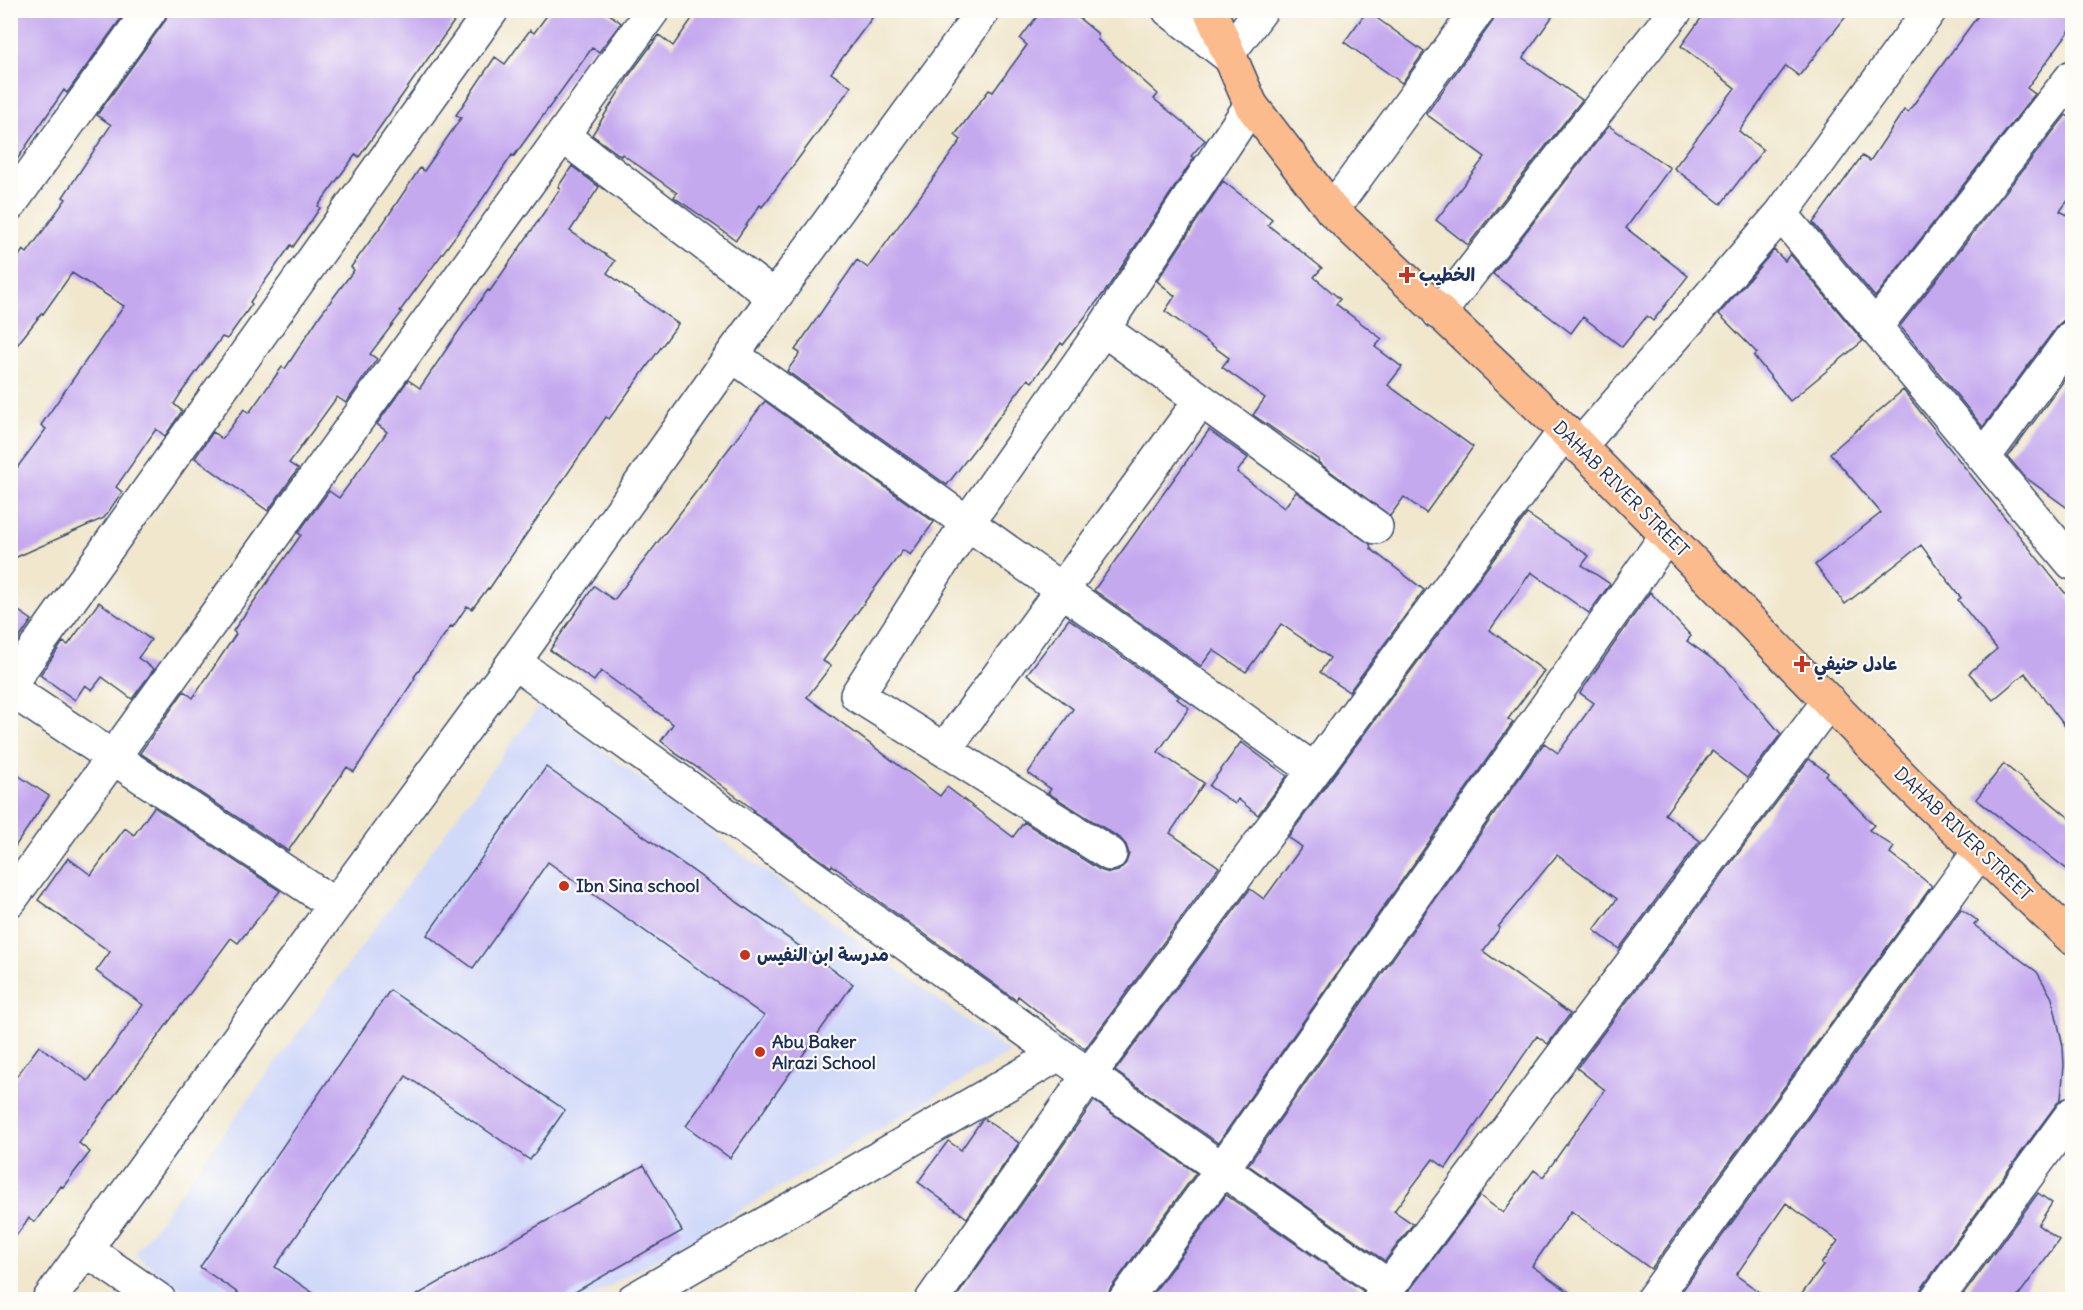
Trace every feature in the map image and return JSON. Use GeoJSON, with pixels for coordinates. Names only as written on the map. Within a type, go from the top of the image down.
{"type":"FeatureCollection","features":[{"type":"Feature","properties":{"kind":"main road","name":"DAHAB RIVER STREET"},"geometry":{"type":"LineString","coordinates":[[1210,10],[1227,55],[1251,105],[1332,210],[1572,439],[1919,794],[2073,938]]}},
{"type":"Feature","properties":{"kind":"street"},"geometry":{"type":"LineString","coordinates":[[10,204],[150,10]]}},
{"type":"Feature","properties":{"kind":"street"},"geometry":{"type":"LineString","coordinates":[[10,684],[492,10]]}},
{"type":"Feature","properties":{"kind":"street"},"geometry":{"type":"LineString","coordinates":[[10,900],[653,10]]}},
{"type":"Feature","properties":{"kind":"street"},"geometry":{"type":"LineString","coordinates":[[49,1299],[514,662],[732,355],[984,10]]}},
{"type":"Feature","properties":{"kind":"street"},"geometry":{"type":"LineString","coordinates":[[1169,10],[1227,55],[1261,10]]}},
{"type":"Feature","properties":{"kind":"street"},"geometry":{"type":"LineString","coordinates":[[1332,210],[1478,10]]}},
{"type":"Feature","properties":{"kind":"street"},"geometry":{"type":"LineString","coordinates":[[1439,313],[1676,10]]}},
{"type":"Feature","properties":{"kind":"street"},"geometry":{"type":"LineString","coordinates":[[932,1299],[1089,1075],[1314,770],[1572,439],[1781,214],[1930,10]]}},
{"type":"Feature","properties":{"kind":"street"},"geometry":{"type":"LineString","coordinates":[[1875,327],[2073,77]]}},
{"type":"Feature","properties":{"kind":"street"},"geometry":{"type":"LineString","coordinates":[[1110,854],[857,695],[968,522],[1103,329],[1251,105]]}},
{"type":"Feature","properties":{"kind":"street"},"geometry":{"type":"LineString","coordinates":[[563,136],[774,297]]}},
{"type":"Feature","properties":{"kind":"street"},"geometry":{"type":"LineString","coordinates":[[1781,214],[2073,563]]}},
{"type":"Feature","properties":{"kind":"street"},"geometry":{"type":"LineString","coordinates":[[1103,329],[1376,527]]}},
{"type":"Feature","properties":{"kind":"street"},"geometry":{"type":"LineString","coordinates":[[1984,457],[2073,337]]}},
{"type":"Feature","properties":{"kind":"street"},"geometry":{"type":"LineString","coordinates":[[732,355],[1314,770]]}},
{"type":"Feature","properties":{"kind":"street"},"geometry":{"type":"LineString","coordinates":[[945,749],[1201,400]]}},
{"type":"Feature","properties":{"kind":"street"},"geometry":{"type":"LineString","coordinates":[[1125,1299],[1223,1168],[1667,535]]}},
{"type":"Feature","properties":{"kind":"street"},"geometry":{"type":"LineString","coordinates":[[514,662],[1059,1054],[1223,1168],[1383,1293],[1829,702]]}},
{"type":"Feature","properties":{"kind":"street"},"geometry":{"type":"LineString","coordinates":[[10,689],[335,905]]}},
{"type":"Feature","properties":{"kind":"street"},"geometry":{"type":"LineString","coordinates":[[1652,1299],[1980,851]]}},
{"type":"Feature","properties":{"kind":"street"},"geometry":{"type":"LineString","coordinates":[[633,1299],[1059,1054]]}},
{"type":"Feature","properties":{"kind":"street"},"geometry":{"type":"LineString","coordinates":[[1936,1299],[2073,1114]]}},
{"type":"Feature","properties":{"kind":"street"},"geometry":{"type":"LineString","coordinates":[[85,1249],[159,1299]]}},
{"type":"Feature","properties":{"kind":"shaded area"},"geometry":{"type":"Polygon","coordinates":[[[540,704],[1010,1053],[588,1299],[197,1299],[134,1255],[540,704]]]}},
{"type":"Feature","properties":{"kind":"building"},"geometry":{"type":"Polygon","coordinates":[[[10,10],[127,10],[67,93],[64,90],[10,170],[10,10]]]}},
{"type":"Feature","properties":{"kind":"building"},"geometry":{"type":"Polygon","coordinates":[[[169,10],[462,10],[359,157],[356,154],[318,206],[320,208],[250,302],[252,304],[227,339],[222,337],[181,393],[174,404],[182,411],[165,436],[156,429],[116,487],[122,492],[104,518],[10,560],[10,477],[46,429],[41,425],[124,306],[72,273],[43,314],[10,354],[10,269],[23,250],[27,253],[66,199],[63,197],[111,125],[97,115],[165,21],[169,10]]]}},
{"type":"Feature","properties":{"kind":"building"},"geometry":{"type":"Polygon","coordinates":[[[551,10],[604,10],[621,23],[599,52],[592,48],[514,156],[512,155],[370,354],[377,359],[346,403],[337,397],[289,463],[298,469],[268,511],[195,458],[213,432],[222,439],[244,409],[249,413],[282,367],[285,369],[321,314],[354,270],[351,267],[420,168],[424,171],[461,118],[456,115],[495,57],[505,64],[530,30],[534,33],[551,10]]]}},
{"type":"Feature","properties":{"kind":"building"},"geometry":{"type":"Polygon","coordinates":[[[698,10],[878,10],[831,73],[851,87],[762,207],[760,205],[736,240],[674,197],[677,193],[592,135],[630,74],[659,35],[673,46],[698,10]]]}},
{"type":"Feature","properties":{"kind":"building"},"geometry":{"type":"Polygon","coordinates":[[[1042,10],[1069,10],[1097,33],[1098,40],[1158,94],[1154,99],[1205,140],[1191,156],[1194,158],[1106,290],[1063,345],[1061,343],[1032,382],[1028,379],[947,485],[787,371],[800,353],[795,350],[857,260],[868,268],[961,140],[955,135],[989,90],[993,92],[1027,45],[1020,39],[1042,10]]]}},
{"type":"Feature","properties":{"kind":"building"},"geometry":{"type":"Polygon","coordinates":[[[1496,10],[1557,10],[1523,58],[1582,100],[1468,245],[1436,220],[1485,157],[1426,114],[1493,21],[1496,10]]]}},
{"type":"Feature","properties":{"kind":"building"},"geometry":{"type":"Polygon","coordinates":[[[1707,10],[1851,10],[1799,76],[1786,66],[1739,131],[1763,150],[1721,204],[1674,168],[1735,88],[1681,46],[1707,10]]]}},
{"type":"Feature","properties":{"kind":"building"},"geometry":{"type":"Polygon","coordinates":[[[1982,10],[2073,10],[2073,26],[2027,88],[2035,94],[1875,297],[1813,223],[1862,156],[1870,161],[1904,110],[1908,112],[1982,10]]]}},
{"type":"Feature","properties":{"kind":"building"},"geometry":{"type":"Polygon","coordinates":[[[1367,11],[1424,52],[1402,83],[1344,42],[1367,11]]]}},
{"type":"Feature","properties":{"kind":"building"},"geometry":{"type":"Polygon","coordinates":[[[2066,115],[2073,120],[2073,194],[2060,211],[2073,218],[2073,319],[2064,320],[2057,326],[1983,427],[1900,326],[2066,115]]]}},
{"type":"Feature","properties":{"kind":"building"},"geometry":{"type":"Polygon","coordinates":[[[1609,126],[1670,168],[1626,228],[1688,276],[1653,321],[1647,316],[1622,347],[1583,317],[1571,333],[1493,274],[1609,126]]]}},
{"type":"Feature","properties":{"kind":"building"},"geometry":{"type":"Polygon","coordinates":[[[572,166],[599,187],[570,231],[615,261],[607,273],[678,324],[609,419],[606,417],[489,589],[472,609],[467,606],[414,677],[354,772],[347,767],[288,851],[140,753],[184,691],[193,698],[236,634],[233,631],[301,535],[298,533],[329,491],[339,498],[387,432],[377,424],[408,380],[420,388],[560,189],[558,187],[572,166]]]}},
{"type":"Feature","properties":{"kind":"building"},"geometry":{"type":"Polygon","coordinates":[[[1223,181],[1272,219],[1268,225],[1322,268],[1314,277],[1340,299],[1336,304],[1382,339],[1375,347],[1402,367],[1388,385],[1473,447],[1426,513],[1404,497],[1390,516],[1318,462],[1319,460],[1253,415],[1265,398],[1222,367],[1229,358],[1165,311],[1175,296],[1157,281],[1223,181]]]}},
{"type":"Feature","properties":{"kind":"building"},"geometry":{"type":"Polygon","coordinates":[[[1774,250],[1785,261],[1790,254],[1863,341],[1790,401],[1754,356],[1757,353],[1719,314],[1774,250]]]}},
{"type":"Feature","properties":{"kind":"building"},"geometry":{"type":"Polygon","coordinates":[[[2073,368],[2073,512],[2025,477],[2008,457],[2073,368]]]}},
{"type":"Feature","properties":{"kind":"building"},"geometry":{"type":"Polygon","coordinates":[[[1903,390],[2073,603],[2073,737],[2025,673],[1993,700],[1969,673],[1997,649],[1958,600],[1961,598],[1921,545],[1845,604],[1815,565],[1881,513],[1830,453],[1903,390]]]}},
{"type":"Feature","properties":{"kind":"building"},"geometry":{"type":"Polygon","coordinates":[[[765,401],[934,522],[910,555],[903,550],[866,600],[823,661],[831,666],[807,697],[940,796],[947,787],[1013,837],[1024,822],[1100,870],[1109,873],[1118,871],[1126,863],[1129,854],[1120,838],[1048,793],[1051,789],[1028,773],[1073,709],[1027,674],[1069,619],[1179,697],[1177,699],[1189,708],[1158,752],[1204,783],[1170,833],[1219,867],[1085,1049],[1018,996],[1016,1000],[675,753],[661,741],[673,724],[601,671],[594,681],[550,650],[594,586],[614,600],[765,401]]]}},
{"type":"Feature","properties":{"kind":"building"},"geometry":{"type":"Polygon","coordinates":[[[1209,430],[1248,458],[1237,472],[1284,508],[1296,492],[1370,544],[1371,549],[1424,590],[1349,692],[1320,672],[1330,658],[1281,624],[1246,672],[1213,650],[1201,666],[1094,590],[1209,430]]]}},
{"type":"Feature","properties":{"kind":"building"},"geometry":{"type":"Polygon","coordinates":[[[1527,514],[1589,556],[1582,565],[1610,584],[1589,613],[1531,572],[1490,630],[1544,671],[1508,719],[1513,722],[1218,1143],[1115,1071],[1250,889],[1264,899],[1302,847],[1288,837],[1527,514]]]}},
{"type":"Feature","properties":{"kind":"building"},"geometry":{"type":"Polygon","coordinates":[[[1650,592],[1691,636],[1687,641],[1726,669],[1781,734],[1747,778],[1712,751],[1665,814],[1700,841],[1619,949],[1594,930],[1617,899],[1557,855],[1498,927],[1500,928],[1483,951],[1570,1014],[1548,1044],[1537,1036],[1446,1168],[1433,1159],[1394,1211],[1413,1224],[1385,1261],[1248,1165],[1544,743],[1558,753],[1594,703],[1580,693],[1650,592]]]}},
{"type":"Feature","properties":{"kind":"building"},"geometry":{"type":"Polygon","coordinates":[[[99,602],[151,640],[138,658],[154,669],[132,699],[102,677],[92,690],[85,685],[75,700],[40,675],[63,642],[68,645],[99,602]]]}},
{"type":"Feature","properties":{"kind":"building"},"geometry":{"type":"Polygon","coordinates":[[[10,605],[32,620],[10,651],[10,605]]]}},
{"type":"Feature","properties":{"kind":"building"},"geometry":{"type":"Polygon","coordinates":[[[1241,742],[1287,776],[1258,815],[1238,799],[1235,804],[1209,786],[1241,742]]]}},
{"type":"Feature","properties":{"kind":"building"},"geometry":{"type":"Polygon","coordinates":[[[1809,759],[1828,773],[1826,776],[1874,825],[1869,830],[1894,847],[1890,853],[1931,887],[1651,1269],[1571,1211],[1532,1266],[1579,1299],[1403,1299],[1480,1196],[1503,1213],[1534,1170],[1543,1177],[1605,1090],[1577,1068],[1809,759]]]}},
{"type":"Feature","properties":{"kind":"building"},"geometry":{"type":"Polygon","coordinates":[[[2004,764],[2073,821],[2073,874],[1976,799],[2004,764]]]}},
{"type":"Feature","properties":{"kind":"building","name":"مدرسة ابن النفيس"},"geometry":{"type":"Polygon","coordinates":[[[546,767],[853,984],[730,1158],[686,1126],[764,1016],[548,862],[473,968],[427,935],[546,767]]]}},
{"type":"Feature","properties":{"kind":"building"},"geometry":{"type":"Polygon","coordinates":[[[10,770],[49,796],[10,854],[10,770]]]}},
{"type":"Feature","properties":{"kind":"building"},"geometry":{"type":"Polygon","coordinates":[[[154,807],[280,891],[238,943],[231,938],[79,1143],[90,1152],[35,1222],[29,1218],[10,1244],[10,1085],[39,1046],[88,1081],[143,1005],[96,971],[110,952],[38,900],[68,858],[91,875],[125,828],[134,835],[154,807]]]}},
{"type":"Feature","properties":{"kind":"building"},"geometry":{"type":"Polygon","coordinates":[[[1961,909],[1978,921],[1974,925],[2037,972],[2052,998],[2063,1046],[2061,1098],[1921,1289],[1918,1299],[1798,1299],[1823,1266],[1821,1264],[1838,1241],[1786,1203],[1736,1275],[1769,1299],[1694,1299],[1682,1291],[1961,909]]]}},
{"type":"Feature","properties":{"kind":"building"},"geometry":{"type":"Polygon","coordinates":[[[390,990],[565,1110],[530,1160],[406,1076],[275,1267],[322,1299],[247,1299],[200,1267],[390,990]]]}},
{"type":"Feature","properties":{"kind":"building"},"geometry":{"type":"Polygon","coordinates":[[[1094,1101],[1196,1173],[1110,1289],[1107,1299],[955,1299],[1094,1101]]]}},
{"type":"Feature","properties":{"kind":"building"},"geometry":{"type":"Polygon","coordinates":[[[984,1119],[1019,1143],[967,1218],[918,1182],[948,1141],[961,1150],[984,1119]]]}},
{"type":"Feature","properties":{"kind":"building"},"geometry":{"type":"Polygon","coordinates":[[[644,1165],[682,1231],[563,1299],[410,1299],[644,1165]]]}},
{"type":"Feature","properties":{"kind":"building"},"geometry":{"type":"Polygon","coordinates":[[[2038,1193],[2052,1203],[2038,1225],[2059,1240],[2016,1299],[1960,1299],[2038,1193]]]}},
{"type":"Feature","properties":{"kind":"building"},"geometry":{"type":"Polygon","coordinates":[[[1226,1195],[1363,1291],[1361,1299],[1149,1299],[1226,1195]]]}},
{"type":"Feature","properties":{"kind":"place","name":"الخطيب"},"geometry":{"type":"Point","coordinates":[1407,275]}},
{"type":"Feature","properties":{"kind":"place","name":"عادل حنيفي"},"geometry":{"type":"Point","coordinates":[1802,664]}},
{"type":"Feature","properties":{"kind":"place","name":"Ibn Sina school"},"geometry":{"type":"Point","coordinates":[564,886]}},
{"type":"Feature","properties":{"kind":"place","name":"مدرسة ابن النفيس"},"geometry":{"type":"Point","coordinates":[745,955]}},
{"type":"Feature","properties":{"kind":"place","name":"Abu Baker Alrazi School"},"geometry":{"type":"Point","coordinates":[760,1052]}}]}
